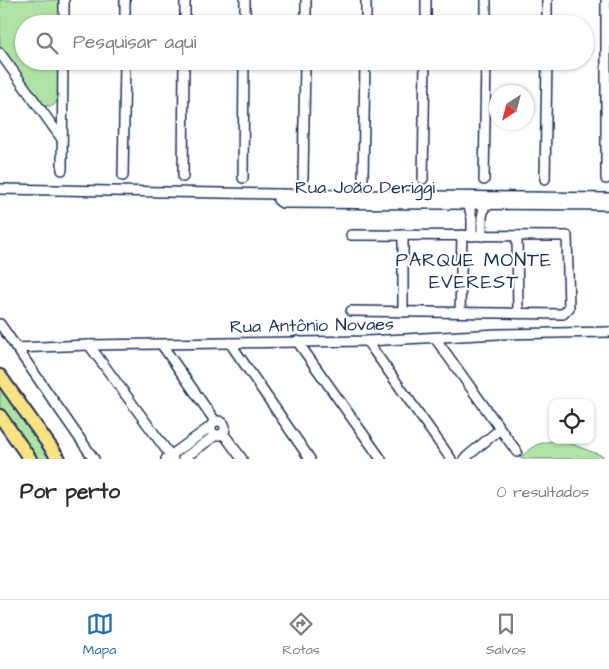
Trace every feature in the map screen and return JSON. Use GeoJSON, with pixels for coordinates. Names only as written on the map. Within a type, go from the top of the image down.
{"type":"FeatureCollection","features":[{"type":"Feature","properties":{"kind":"highway"},"geometry":{"type":"LineString","coordinates":[[0,376],[59,459]]}},
{"type":"Feature","properties":{"kind":"highway"},"geometry":{"type":"LineString","coordinates":[[0,416],[30,459]]}},
{"type":"Feature","properties":{"kind":"street"},"geometry":{"type":"LineString","coordinates":[[64,0],[64,15]]}},
{"type":"Feature","properties":{"kind":"street"},"geometry":{"type":"LineString","coordinates":[[125,0],[125,15]]}},
{"type":"Feature","properties":{"kind":"street"},"geometry":{"type":"LineString","coordinates":[[185,0],[185,15]]}},
{"type":"Feature","properties":{"kind":"street"},"geometry":{"type":"LineString","coordinates":[[245,0],[245,15]]}},
{"type":"Feature","properties":{"kind":"street"},"geometry":{"type":"LineString","coordinates":[[306,0],[306,15]]}},
{"type":"Feature","properties":{"kind":"street"},"geometry":{"type":"LineString","coordinates":[[366,0],[366,15]]}},
{"type":"Feature","properties":{"kind":"street"},"geometry":{"type":"LineString","coordinates":[[426,0],[426,15]]}},
{"type":"Feature","properties":{"kind":"street"},"geometry":{"type":"LineString","coordinates":[[486,0],[486,15]]}},
{"type":"Feature","properties":{"kind":"street"},"geometry":{"type":"LineString","coordinates":[[547,0],[547,15]]}},
{"type":"Feature","properties":{"kind":"street"},"geometry":{"type":"LineString","coordinates":[[606,0],[606,179]]}},
{"type":"Feature","properties":{"kind":"street"},"geometry":{"type":"LineString","coordinates":[[0,53],[62,140]]}},
{"type":"Feature","properties":{"kind":"street"},"geometry":{"type":"LineString","coordinates":[[62,170],[63,70]]}},
{"type":"Feature","properties":{"kind":"street"},"geometry":{"type":"LineString","coordinates":[[123,176],[125,70]]}},
{"type":"Feature","properties":{"kind":"street"},"geometry":{"type":"LineString","coordinates":[[183,177],[184,70]]}},
{"type":"Feature","properties":{"kind":"street"},"geometry":{"type":"LineString","coordinates":[[243,178],[244,70]]}},
{"type":"Feature","properties":{"kind":"street"},"geometry":{"type":"LineString","coordinates":[[303,178],[305,70]]}},
{"type":"Feature","properties":{"kind":"street"},"geometry":{"type":"LineString","coordinates":[[363,179],[365,70]]}},
{"type":"Feature","properties":{"kind":"street"},"geometry":{"type":"LineString","coordinates":[[423,179],[425,70]]}},
{"type":"Feature","properties":{"kind":"street"},"geometry":{"type":"LineString","coordinates":[[484,180],[486,70]]}},
{"type":"Feature","properties":{"kind":"street"},"geometry":{"type":"LineString","coordinates":[[545,179],[547,70]]}},
{"type":"Feature","properties":{"kind":"street","name":"Rua João Deriggi"},"geometry":{"type":"LineString","coordinates":[[0,189],[278,194],[467,200],[609,198]]}},
{"type":"Feature","properties":{"kind":"street"},"geometry":{"type":"LineString","coordinates":[[467,200],[471,213],[472,236]]}},
{"type":"Feature","properties":{"kind":"street"},"geometry":{"type":"LineString","coordinates":[[482,236],[482,217],[486,200]]}},
{"type":"Feature","properties":{"kind":"street","name":"Rua João Deriggi"},"geometry":{"type":"LineString","coordinates":[[486,200],[609,205]]}},
{"type":"Feature","properties":{"kind":"street"},"geometry":{"type":"LineString","coordinates":[[351,235],[568,236],[569,308],[563,314],[351,311]]}},
{"type":"Feature","properties":{"kind":"street"},"geometry":{"type":"LineString","coordinates":[[403,235],[403,312]]}},
{"type":"Feature","properties":{"kind":"street"},"geometry":{"type":"LineString","coordinates":[[460,312],[462,236]]}},
{"type":"Feature","properties":{"kind":"street"},"geometry":{"type":"LineString","coordinates":[[517,236],[518,313]]}},
{"type":"Feature","properties":{"kind":"street"},"geometry":{"type":"LineString","coordinates":[[0,324],[94,459]]}},
{"type":"Feature","properties":{"kind":"street","name":"Rua Antônio Novaes"},"geometry":{"type":"LineString","coordinates":[[16,348],[89,345],[367,341],[498,334],[609,332]]}},
{"type":"Feature","properties":{"kind":"street"},"geometry":{"type":"LineString","coordinates":[[435,338],[499,430],[517,452]]}},
{"type":"Feature","properties":{"kind":"street"},"geometry":{"type":"LineString","coordinates":[[297,341],[381,459]]}},
{"type":"Feature","properties":{"kind":"street"},"geometry":{"type":"LineString","coordinates":[[367,341],[451,459]]}},
{"type":"Feature","properties":{"kind":"street"},"geometry":{"type":"LineString","coordinates":[[230,343],[310,459]]}},
{"type":"Feature","properties":{"kind":"street"},"geometry":{"type":"LineString","coordinates":[[89,345],[170,458],[216,429]]}},
{"type":"Feature","properties":{"kind":"street"},"geometry":{"type":"LineString","coordinates":[[162,345],[216,429],[242,459]]}},
{"type":"Feature","properties":{"kind":"street"},"geometry":{"type":"LineString","coordinates":[[183,459],[216,429]]}},
{"type":"Feature","properties":{"kind":"street"},"geometry":{"type":"LineString","coordinates":[[464,459],[499,430]]}},
{"type":"Feature","properties":{"kind":"green space"},"geometry":{"type":"Polygon","coordinates":[[[0,0],[60,0],[59,15],[15,15],[15,69],[0,49],[0,0]]]}},
{"type":"Feature","properties":{"kind":"green space"},"geometry":{"type":"Polygon","coordinates":[[[15,70],[59,70],[58,100],[53,106],[42,106],[15,70]]]}},
{"type":"Feature","properties":{"kind":"green space"},"geometry":{"type":"Polygon","coordinates":[[[0,385],[53,459],[35,459],[0,410],[0,385]]]}},
{"type":"Feature","properties":{"kind":"green space"},"geometry":{"type":"Polygon","coordinates":[[[544,443],[572,444],[603,456],[606,459],[521,459],[534,446],[544,443]]]}},
{"type":"Feature","properties":{"kind":"district","name":"PARQUE MONTE EVEREST"},"geometry":{"type":"Point","coordinates":[474,270]}}]}
